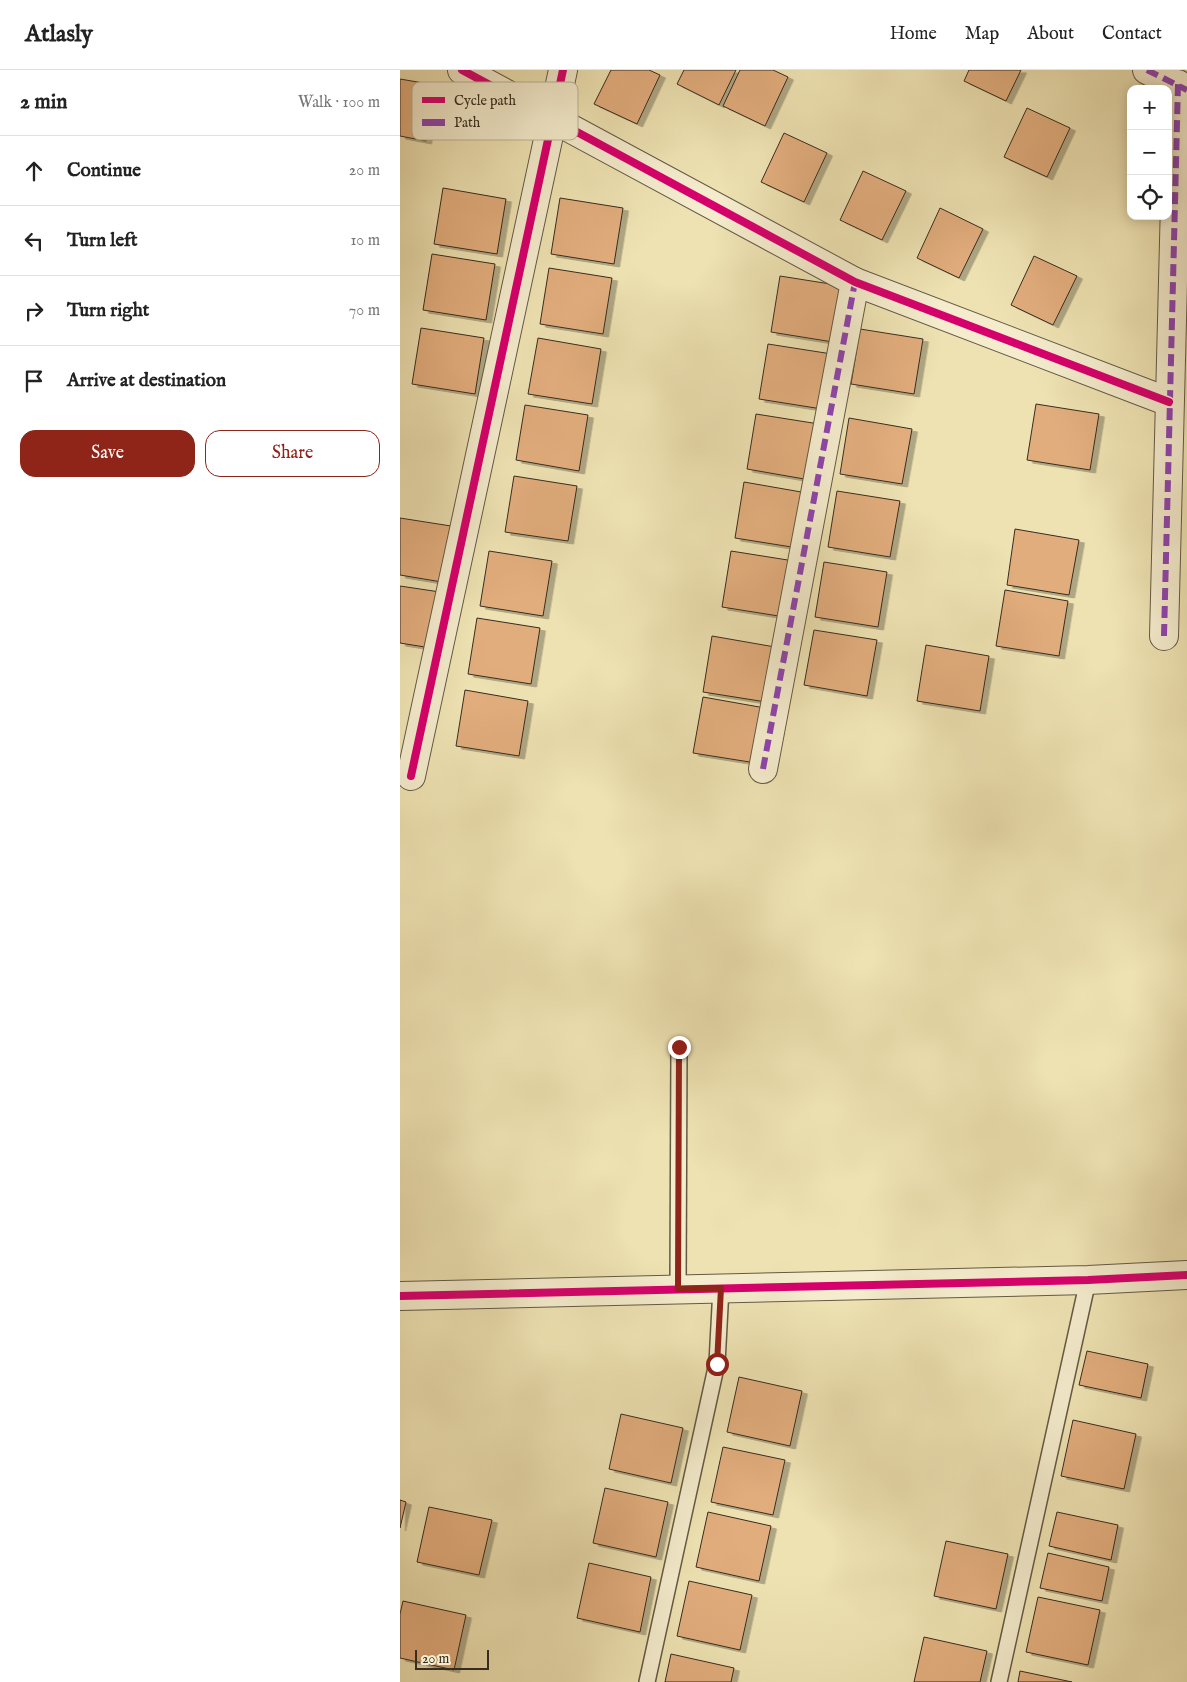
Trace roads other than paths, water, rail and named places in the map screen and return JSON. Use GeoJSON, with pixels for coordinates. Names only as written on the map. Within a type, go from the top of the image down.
{"type":"FeatureCollection","features":[{"type":"Feature","properties":{"kind":"street"},"geometry":{"type":"LineString","coordinates":[[462,70],[484,82]]}},
{"type":"Feature","properties":{"kind":"street"},"geometry":{"type":"LineString","coordinates":[[1148,70],[1183,87],[1169,402],[1164,636]]}},
{"type":"Feature","properties":{"kind":"street"},"geometry":{"type":"LineString","coordinates":[[578,133],[855,282],[1169,402]]}},
{"type":"Feature","properties":{"kind":"street"},"geometry":{"type":"LineString","coordinates":[[411,776],[549,140]]}},
{"type":"Feature","properties":{"kind":"street"},"geometry":{"type":"LineString","coordinates":[[763,769],[855,282]]}},
{"type":"Feature","properties":{"kind":"street"},"geometry":{"type":"LineString","coordinates":[[400,1296],[1088,1280],[1187,1275]]}},
{"type":"Feature","properties":{"kind":"lane"},"geometry":{"type":"LineString","coordinates":[[678,1289],[679,1047]]}},
{"type":"Feature","properties":{"kind":"lane"},"geometry":{"type":"LineString","coordinates":[[998,1682],[1088,1280]]}},
{"type":"Feature","properties":{"kind":"lane"},"geometry":{"type":"LineString","coordinates":[[647,1682],[717,1364],[721,1288]]}}]}
